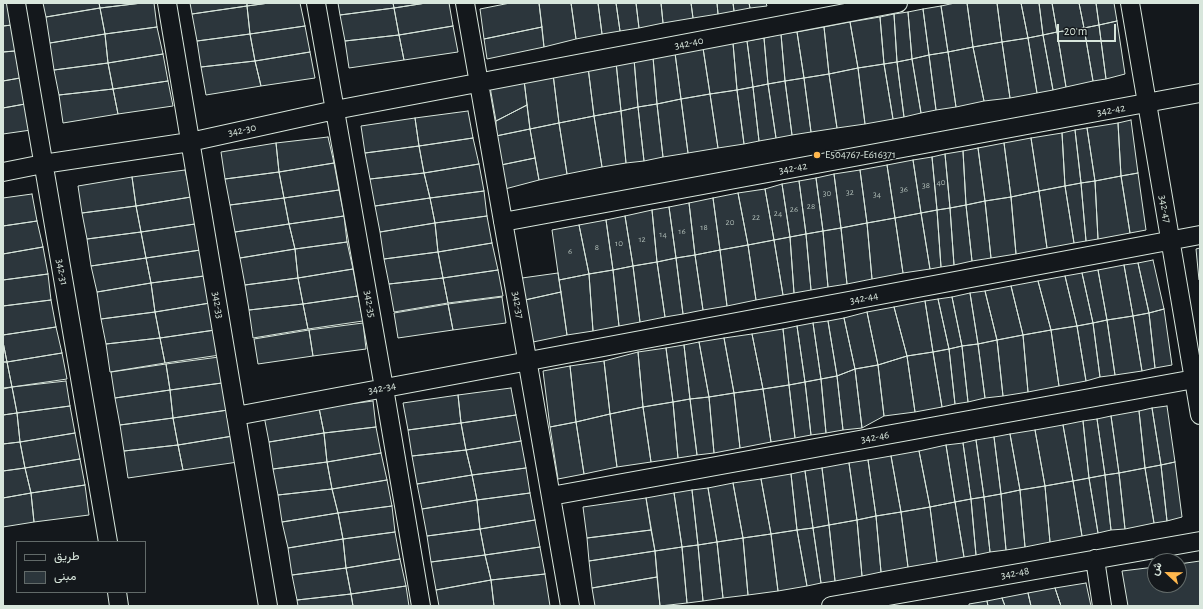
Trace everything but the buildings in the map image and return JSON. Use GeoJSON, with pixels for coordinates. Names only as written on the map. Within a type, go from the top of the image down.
{"type":"FeatureCollection","features":[{"type":"Feature","properties":{"kind":"street","name":"342-31"},"geometry":{"type":"LineString","coordinates":[[16,3],[108,541]]}},
{"type":"Feature","properties":{"kind":"street","name":"342-33"},"geometry":{"type":"LineString","coordinates":[[167,3],[268,606]]}},
{"type":"Feature","properties":{"kind":"street","name":"342-35"},"geometry":{"type":"LineString","coordinates":[[316,3],[421,606]]}},
{"type":"Feature","properties":{"kind":"street","name":"342-37"},"geometry":{"type":"LineString","coordinates":[[466,3],[570,606]]}},
{"type":"Feature","properties":{"kind":"street","name":"342-40"},"geometry":{"type":"LineString","coordinates":[[480,84],[898,3]]}},
{"type":"Feature","properties":{"kind":"street","name":"342-47"},"geometry":{"type":"LineString","coordinates":[[1130,3],[1170,240],[1197,379],[1200,415]]}},
{"type":"Feature","properties":{"kind":"street","name":"342-30"},"geometry":{"type":"LineString","coordinates":[[3,172],[44,164],[190,142],[335,110],[480,84]]}},
{"type":"Feature","properties":{"kind":"street","name":"342-42"},"geometry":{"type":"LineString","coordinates":[[504,222],[1200,93]]}},
{"type":"Feature","properties":{"kind":"street","name":"342-44"},"geometry":{"type":"LineString","coordinates":[[527,360],[1200,235]]}},
{"type":"Feature","properties":{"kind":"street","name":"342-34"},"geometry":{"type":"LineString","coordinates":[[236,416],[527,360]]}},
{"type":"Feature","properties":{"kind":"street","name":"342-46"},"geometry":{"type":"LineString","coordinates":[[551,496],[1197,379]]}},
{"type":"Feature","properties":{"kind":"street","name":"342-48"},"geometry":{"type":"LineString","coordinates":[[831,606],[1200,541]]}},
{"type":"Feature","properties":{"kind":"street"},"geometry":{"type":"LineString","coordinates":[[1095,559],[1102,606]]}},
{"type":"Feature","properties":{"kind":"street"},"geometry":{"type":"LineString","coordinates":[[117,593],[119,606]]}},
{"type":"Feature","properties":{"kind":"place","name":"E504767-E616371"},"geometry":{"type":"Point","coordinates":[817,155]}}]}
